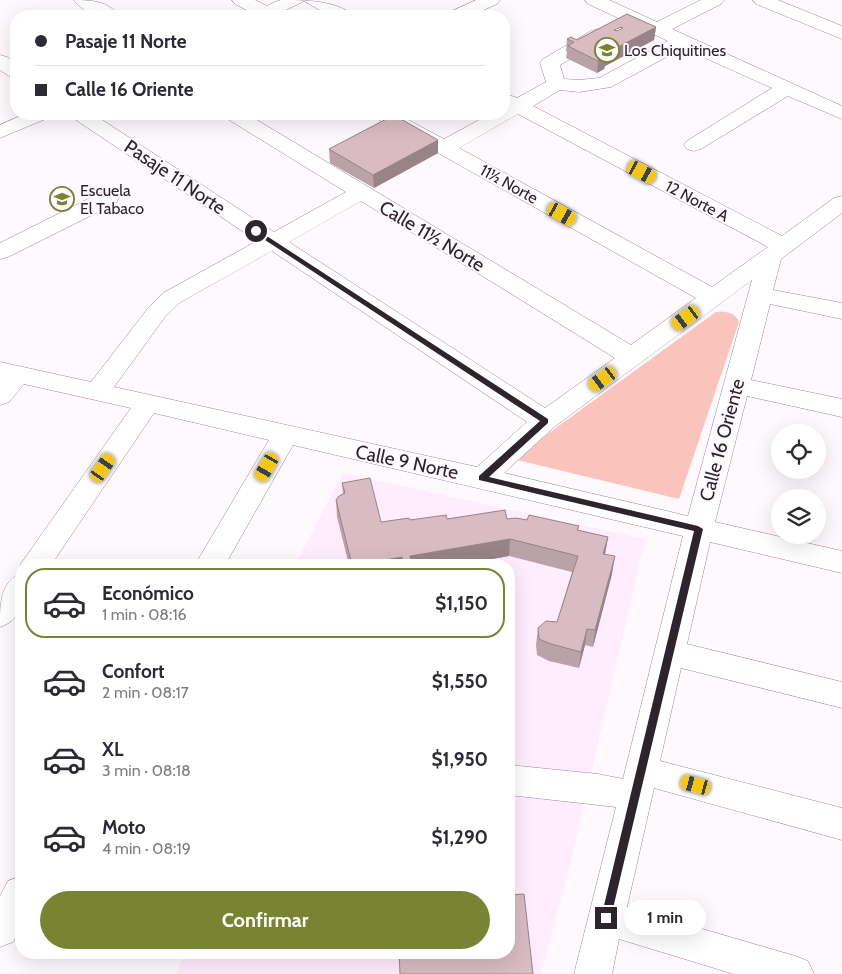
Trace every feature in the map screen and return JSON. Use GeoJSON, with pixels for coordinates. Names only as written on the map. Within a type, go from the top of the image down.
{"type":"FeatureCollection","features":[{"type":"Feature","properties":{"kind":"street"},"geometry":{"type":"LineString","coordinates":[[83,0],[100,10]]}},
{"type":"Feature","properties":{"kind":"street"},"geometry":{"type":"LineString","coordinates":[[241,0],[256,10]]}},
{"type":"Feature","properties":{"kind":"street"},"geometry":{"type":"LineString","coordinates":[[274,10],[296,0]]}},
{"type":"Feature","properties":{"kind":"street"},"geometry":{"type":"LineString","coordinates":[[312,0],[331,10]]}},
{"type":"Feature","properties":{"kind":"street"},"geometry":{"type":"LineString","coordinates":[[469,10],[491,0]]}},
{"type":"Feature","properties":{"kind":"street"},"geometry":{"type":"LineString","coordinates":[[594,0],[842,113]]}},
{"type":"Feature","properties":{"kind":"street"},"geometry":{"type":"LineString","coordinates":[[658,29],[715,0]]}},
{"type":"Feature","properties":{"kind":"street"},"geometry":{"type":"LineString","coordinates":[[762,0],[842,33]]}},
{"type":"Feature","properties":{"kind":"street"},"geometry":{"type":"LineString","coordinates":[[557,84],[552,74],[550,63],[630,17]]}},
{"type":"Feature","properties":{"kind":"street"},"geometry":{"type":"LineString","coordinates":[[511,103],[557,84],[579,86],[604,83],[683,40]]}},
{"type":"Feature","properties":{"kind":"street"},"geometry":{"type":"LineString","coordinates":[[694,145],[788,87]]}},
{"type":"Feature","properties":{"kind":"street","name":"12 Norte A"},"geometry":{"type":"LineString","coordinates":[[511,103],[777,252]]}},
{"type":"Feature","properties":{"kind":"street"},"geometry":{"type":"LineString","coordinates":[[0,132],[27,120]]}},
{"type":"Feature","properties":{"kind":"street","name":"Pasaje 11 Norte"},"geometry":{"type":"LineString","coordinates":[[89,120],[545,421]]}},
{"type":"Feature","properties":{"kind":"street","name":"Calle 11½ Norte"},"geometry":{"type":"LineString","coordinates":[[243,120],[632,358]]}},
{"type":"Feature","properties":{"kind":"street","name":"11½ Norte"},"geometry":{"type":"LineString","coordinates":[[394,120],[713,298]]}},
{"type":"Feature","properties":{"kind":"street"},"geometry":{"type":"LineString","coordinates":[[444,148],[486,120]]}},
{"type":"Feature","properties":{"kind":"street"},"geometry":{"type":"LineString","coordinates":[[97,392],[157,312],[171,298],[360,192]]}},
{"type":"Feature","properties":{"kind":"street"},"geometry":{"type":"LineString","coordinates":[[0,252],[108,198]]}},
{"type":"Feature","properties":{"kind":"street"},"geometry":{"type":"LineString","coordinates":[[482,478],[545,421],[842,203]]}},
{"type":"Feature","properties":{"kind":"street"},"geometry":{"type":"LineString","coordinates":[[812,225],[842,230]]}},
{"type":"Feature","properties":{"kind":"street","name":"Calle 16 Oriente"},"geometry":{"type":"LineString","coordinates":[[593,974],[698,529],[760,295],[777,252]]}},
{"type":"Feature","properties":{"kind":"street"},"geometry":{"type":"LineString","coordinates":[[760,295],[842,311]]}},
{"type":"Feature","properties":{"kind":"street"},"geometry":{"type":"LineString","coordinates":[[0,396],[9,372]]}},
{"type":"Feature","properties":{"kind":"street","name":"Calle 9 Norte"},"geometry":{"type":"LineString","coordinates":[[9,372],[482,478],[842,562]]}},
{"type":"Feature","properties":{"kind":"street"},"geometry":{"type":"LineString","coordinates":[[736,385],[842,408]]}},
{"type":"Feature","properties":{"kind":"street"},"geometry":{"type":"LineString","coordinates":[[39,559],[148,403]]}},
{"type":"Feature","properties":{"kind":"street"},"geometry":{"type":"LineString","coordinates":[[213,559],[285,435]]}},
{"type":"Feature","properties":{"kind":"street"},"geometry":{"type":"LineString","coordinates":[[0,615],[15,594]]}},
{"type":"Feature","properties":{"kind":"street"},"geometry":{"type":"LineString","coordinates":[[669,652],[842,695]]}},
{"type":"Feature","properties":{"kind":"street"},"geometry":{"type":"LineString","coordinates":[[515,781],[598,790],[638,783],[842,824]]}},
{"type":"Feature","properties":{"kind":"street"},"geometry":{"type":"LineString","coordinates":[[0,930],[15,904]]}},
{"type":"Feature","properties":{"kind":"street"},"geometry":{"type":"LineString","coordinates":[[606,918],[795,974]]}},
{"type":"Feature","properties":{"kind":"shaded area"},"geometry":{"type":"Polygon","coordinates":[[[716,312],[729,313],[735,316],[739,322],[679,499],[513,459],[716,312]]]}},
{"type":"Feature","properties":{"kind":"shaded area"},"geometry":{"type":"Polygon","coordinates":[[[343,473],[645,539],[571,860],[541,974],[176,974],[182,959],[515,959],[515,559],[298,559],[343,473]]]}},
{"type":"Feature","properties":{"kind":"building"},"geometry":{"type":"Polygon","coordinates":[[[627,14],[656,27],[603,55],[606,57],[598,61],[568,46],[574,42],[567,39],[571,37],[577,40],[627,14]]]}},
{"type":"Feature","properties":{"kind":"building"},"geometry":{"type":"Polygon","coordinates":[[[384,120],[403,120],[438,140],[373,175],[329,149],[384,120]]]}},
{"type":"Feature","properties":{"kind":"building"},"geometry":{"type":"Polygon","coordinates":[[[370,478],[381,522],[446,515],[447,519],[505,510],[507,519],[527,520],[529,515],[579,526],[577,530],[608,537],[603,554],[615,556],[595,630],[587,629],[581,652],[539,639],[538,628],[546,621],[557,622],[578,556],[510,539],[410,556],[411,559],[402,559],[402,557],[390,559],[351,559],[336,500],[345,493],[342,483],[370,478]]]}},
{"type":"Feature","properties":{"kind":"building"},"geometry":{"type":"Polygon","coordinates":[[[524,894],[533,974],[400,974],[399,959],[515,959],[515,895],[524,894]]]}},
{"type":"Feature","properties":{"kind":"place","name":"Los Chiquitines"},"geometry":{"type":"Point","coordinates":[607,50]}},
{"type":"Feature","properties":{"kind":"place","name":"Escuela El Tabaco"},"geometry":{"type":"Point","coordinates":[62,199]}},
{"type":"Feature","properties":{"kind":"route"},"geometry":{"type":"LineString","coordinates":[[256,231],[545,421],[482,478],[698,529],[606,918]]}}]}
